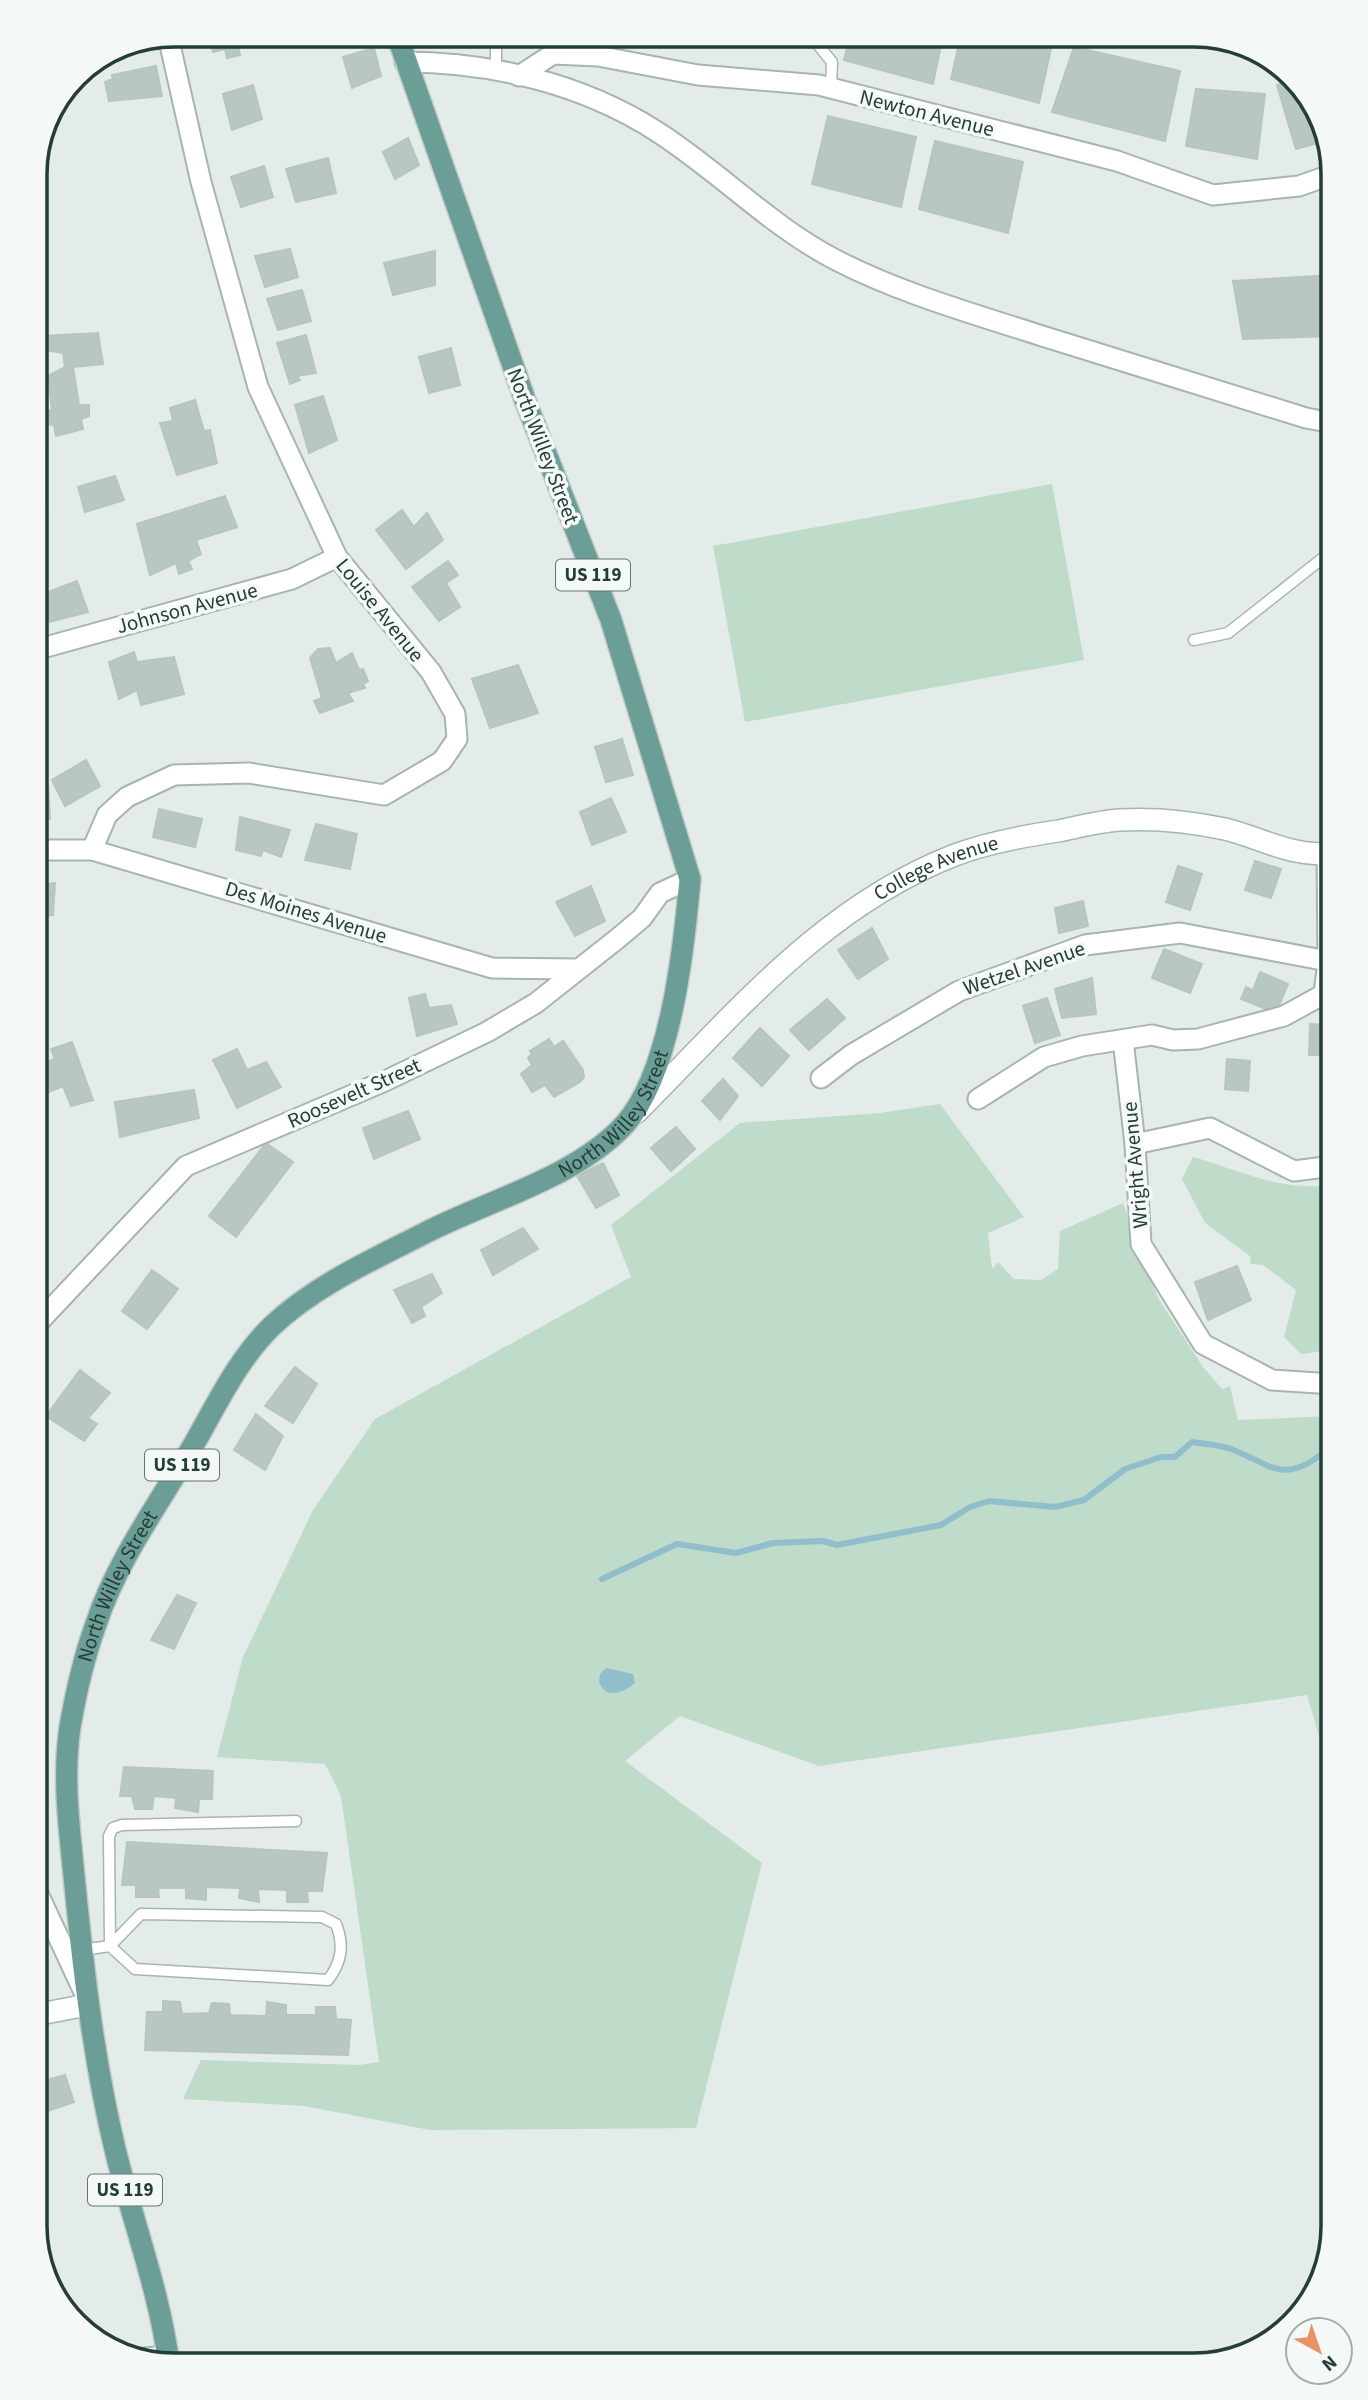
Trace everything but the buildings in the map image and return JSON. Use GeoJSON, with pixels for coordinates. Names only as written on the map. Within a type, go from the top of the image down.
{"type":"FeatureCollection","features":[{"type":"Feature","properties":{"kind":"main road","name":"North Willey Street"},"geometry":{"type":"LineString","coordinates":[[87,2004],[65,1786],[70,1730],[81,1677],[96,1621],[118,1574],[241,1363],[272,1327],[304,1301],[423,1233],[565,1168],[599,1147],[626,1123],[649,1088],[661,1061],[681,952],[690,879],[611,620],[525,400],[401,48]]}},
{"type":"Feature","properties":{"kind":"main road","name":"US 119"},"geometry":{"type":"LineString","coordinates":[[87,2004],[116,2154],[166,2352]]}},
{"type":"Feature","properties":{"kind":"street","name":"Louise Avenue"},"geometry":{"type":"LineString","coordinates":[[93,850],[107,814],[127,797],[174,775],[249,774],[384,795],[442,761],[457,739],[455,714],[431,672],[337,557],[258,387],[201,182],[171,48]]}},
{"type":"Feature","properties":{"kind":"street","name":"Newton Avenue"},"geometry":{"type":"LineString","coordinates":[[519,76],[553,54],[598,56],[698,75],[831,88],[1117,161],[1213,195],[1299,186],[1321,178]]}},
{"type":"Feature","properties":{"kind":"street"},"geometry":{"type":"LineString","coordinates":[[405,62],[467,65],[496,70],[611,105],[658,132],[781,227],[848,266],[948,306],[1283,411],[1321,420]]}},
{"type":"Feature","properties":{"kind":"street","name":"Johnson Avenue"},"geometry":{"type":"LineString","coordinates":[[48,646],[292,579],[337,557]]}},
{"type":"Feature","properties":{"kind":"street","name":"College Avenue"},"geometry":{"type":"LineString","coordinates":[[626,1123],[739,1005],[810,941],[884,890],[956,855],[1036,834],[1119,820],[1185,822],[1227,830],[1297,851],[1321,852]]}},
{"type":"Feature","properties":{"kind":"street","name":"Des Moines Avenue"},"geometry":{"type":"LineString","coordinates":[[48,850],[93,850],[492,968],[578,969]]}},
{"type":"Feature","properties":{"kind":"street","name":"Roosevelt Street"},"geometry":{"type":"LineString","coordinates":[[47,1313],[186,1166],[385,1082],[486,1032],[536,1003],[642,918],[660,893],[690,879]]}},
{"type":"Feature","properties":{"kind":"street","name":"Wetzel Avenue"},"geometry":{"type":"LineString","coordinates":[[821,1078],[851,1055],[959,991],[1085,945],[1180,933],[1321,960]]}},
{"type":"Feature","properties":{"kind":"street"},"geometry":{"type":"LineString","coordinates":[[978,1099],[1044,1057],[1082,1046],[1152,1035],[1174,1040],[1198,1039],[1284,1016],[1321,996]]}},
{"type":"Feature","properties":{"kind":"street","name":"Wright Avenue"},"geometry":{"type":"LineString","coordinates":[[1123,1040],[1135,1144],[1141,1244],[1203,1344],[1272,1380],[1321,1383]]}},
{"type":"Feature","properties":{"kind":"street"},"geometry":{"type":"LineString","coordinates":[[1135,1144],[1210,1128],[1294,1171],[1321,1168]]}},
{"type":"Feature","properties":{"kind":"street"},"geometry":{"type":"LineString","coordinates":[[47,1914],[87,2004],[47,2012]]}},
{"type":"Feature","properties":{"kind":"lane"},"geometry":{"type":"LineString","coordinates":[[496,48],[496,70]]}},
{"type":"Feature","properties":{"kind":"lane"},"geometry":{"type":"LineString","coordinates":[[821,48],[832,62],[831,88]]}},
{"type":"Feature","properties":{"kind":"lane"},"geometry":{"type":"LineString","coordinates":[[1283,411],[1321,425]]}},
{"type":"Feature","properties":{"kind":"lane"},"geometry":{"type":"LineString","coordinates":[[1194,640],[1228,632],[1321,559]]}},
{"type":"Feature","properties":{"kind":"lane"},"geometry":{"type":"LineString","coordinates":[[82,1950],[110,1946],[141,1914],[322,1917],[336,1924],[342,1949],[339,1962],[328,1980],[135,1969],[110,1946],[110,1836],[113,1828],[122,1825],[296,1821]]}},
{"type":"Feature","properties":{"kind":"green space"},"geometry":{"type":"Polygon","coordinates":[[[1052,484],[1084,660],[745,722],[713,546],[1052,484]]]}},
{"type":"Feature","properties":{"kind":"green space"},"geometry":{"type":"Polygon","coordinates":[[[940,1104],[1024,1217],[988,1233],[992,1269],[998,1262],[1014,1279],[1041,1280],[1058,1269],[1060,1231],[1123,1203],[1158,1298],[1203,1367],[1222,1389],[1230,1386],[1238,1420],[1321,1417],[1321,1742],[1307,1695],[819,1766],[680,1716],[625,1761],[762,1863],[696,2128],[430,2130],[304,2106],[183,2099],[201,2060],[359,2065],[379,2062],[341,1796],[325,1764],[217,1757],[243,1657],[313,1510],[375,1419],[631,1277],[611,1225],[740,1123],[880,1113],[940,1104]]]}},
{"type":"Feature","properties":{"kind":"green space"},"geometry":{"type":"Polygon","coordinates":[[[1193,1157],[1279,1183],[1321,1186],[1321,1352],[1301,1354],[1284,1337],[1296,1290],[1263,1265],[1251,1264],[1250,1256],[1205,1223],[1182,1179],[1193,1157]]]}},
{"type":"Feature","properties":{"kind":"water"},"geometry":{"type":"Polygon","coordinates":[[[606,1668],[633,1674],[635,1683],[620,1692],[606,1691],[599,1682],[600,1674],[606,1668]]]}},
{"type":"Feature","properties":{"kind":"waterway"},"geometry":{"type":"LineString","coordinates":[[602,1579],[677,1544],[736,1553],[773,1543],[823,1541],[837,1545],[941,1525],[970,1507],[989,1501],[1055,1507],[1084,1500],[1125,1469],[1161,1457],[1175,1457],[1192,1442],[1226,1448],[1277,1469],[1287,1470],[1309,1463],[1321,1454]]}}]}
